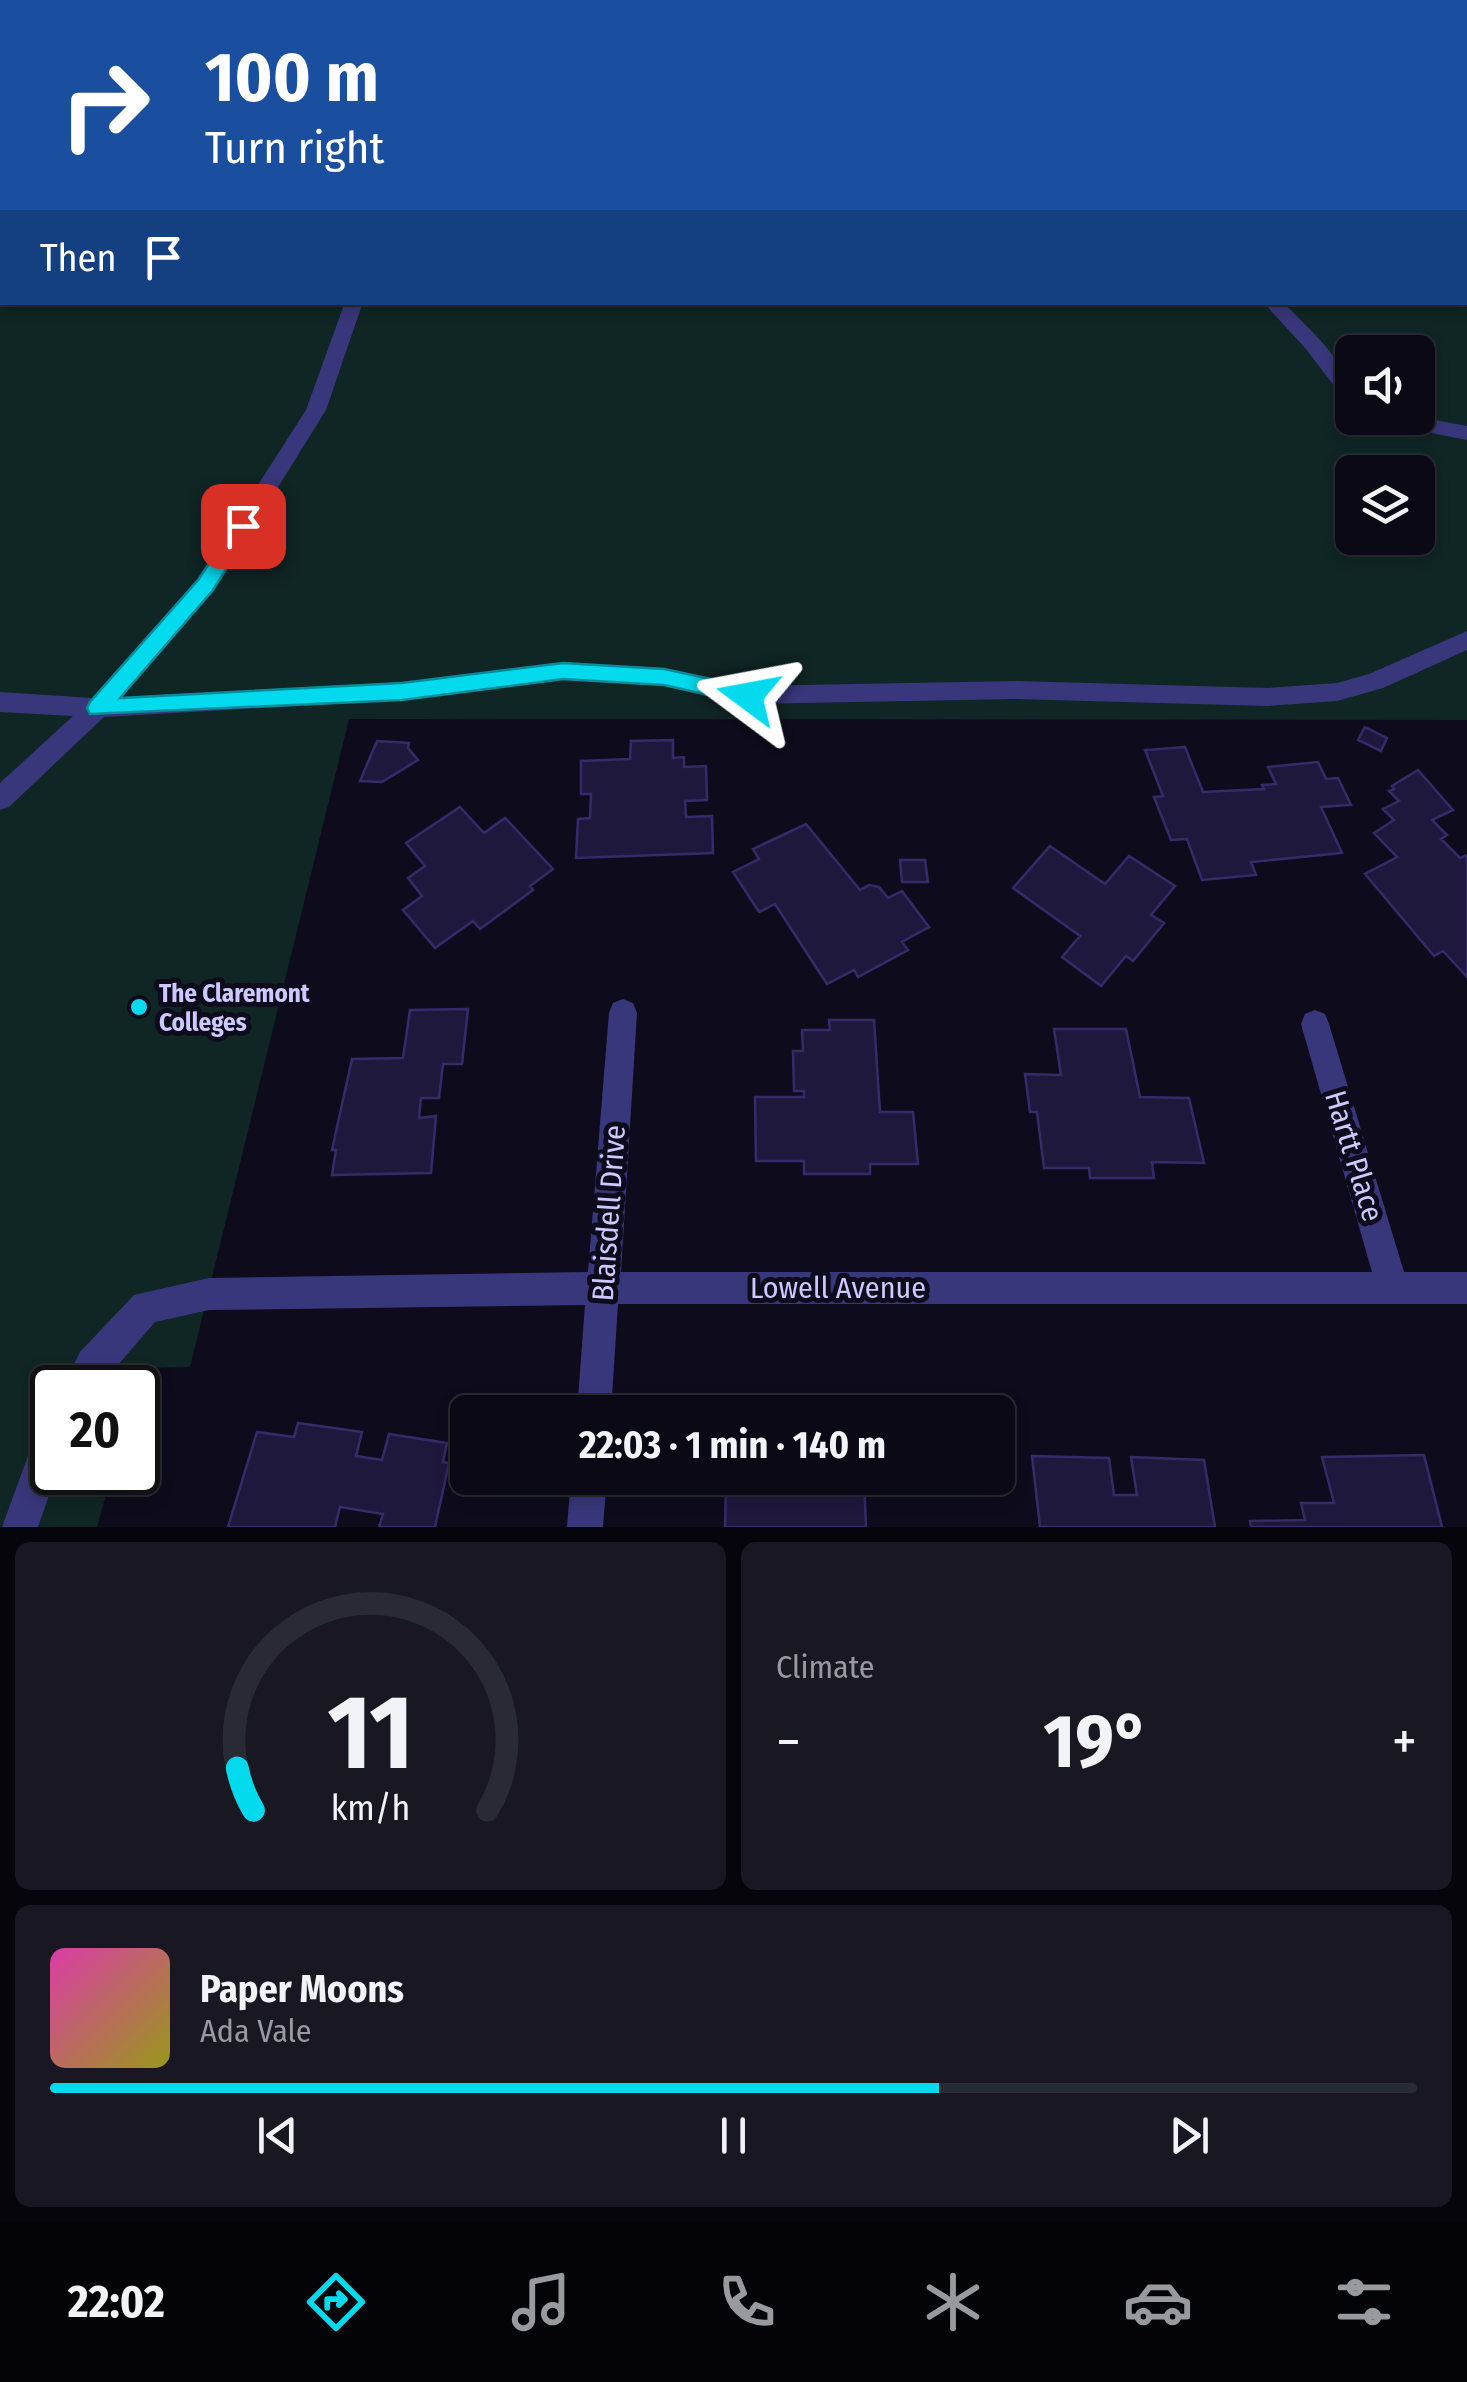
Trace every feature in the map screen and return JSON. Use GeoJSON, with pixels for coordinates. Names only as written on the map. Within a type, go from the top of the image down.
{"type":"FeatureCollection","features":[{"type":"Feature","properties":{"kind":"street"},"geometry":{"type":"LineString","coordinates":[[0,799],[98,708],[206,584],[316,410],[353,305]]}},
{"type":"Feature","properties":{"kind":"street"},"geometry":{"type":"LineString","coordinates":[[1275,305],[1335,374]]}},
{"type":"Feature","properties":{"kind":"street"},"geometry":{"type":"LineString","coordinates":[[1435,427],[1467,433]]}},
{"type":"Feature","properties":{"kind":"street"},"geometry":{"type":"LineString","coordinates":[[0,702],[98,708],[402,691],[563,671],[664,677],[748,696],[1015,690],[1268,697],[1337,692],[1375,682],[1467,640]]}},
{"type":"Feature","properties":{"kind":"street","name":"Blaisdell Drive"},"geometry":{"type":"LineString","coordinates":[[595,1395],[623,1013]]}},
{"type":"Feature","properties":{"kind":"street","name":"Hartt Place"},"geometry":{"type":"LineString","coordinates":[[1315,1024],[1393,1288]]}},
{"type":"Feature","properties":{"kind":"street","name":"Lowell Avenue"},"geometry":{"type":"LineString","coordinates":[[91,1365],[146,1308],[208,1294],[604,1288],[1467,1288]]}},
{"type":"Feature","properties":{"kind":"street"},"geometry":{"type":"LineString","coordinates":[[20,1527],[31,1495]]}},
{"type":"Feature","properties":{"kind":"street"},"geometry":{"type":"LineString","coordinates":[[585,1527],[588,1495]]}},
{"type":"Feature","properties":{"kind":"green space","name":"The Claremont Colleges"},"geometry":{"type":"Polygon","coordinates":[[[0,305],[1467,305],[1467,720],[349,719],[190,1367],[30,1365],[30,1495],[106,1495],[97,1527],[0,1527],[0,305]]]}},
{"type":"Feature","properties":{"kind":"building"},"geometry":{"type":"Polygon","coordinates":[[[1365,727],[1387,738],[1381,751],[1358,740],[1365,727]]]}},
{"type":"Feature","properties":{"kind":"building"},"geometry":{"type":"Polygon","coordinates":[[[673,740],[673,758],[684,757],[684,767],[706,766],[707,800],[685,801],[686,817],[712,816],[713,853],[576,858],[578,819],[590,818],[591,794],[581,794],[581,761],[630,759],[631,741],[673,740]]]}},
{"type":"Feature","properties":{"kind":"building"},"geometry":{"type":"Polygon","coordinates":[[[377,741],[409,743],[408,748],[418,760],[382,782],[360,781],[377,741]]]}},
{"type":"Feature","properties":{"kind":"building"},"geometry":{"type":"Polygon","coordinates":[[[1185,747],[1203,792],[1264,789],[1262,785],[1276,784],[1268,767],[1318,762],[1326,779],[1338,778],[1351,805],[1321,807],[1342,853],[1251,862],[1256,875],[1202,880],[1187,839],[1171,840],[1154,797],[1163,796],[1145,750],[1185,747]]]}},
{"type":"Feature","properties":{"kind":"building"},"geometry":{"type":"Polygon","coordinates":[[[1418,770],[1453,810],[1432,820],[1447,835],[1441,839],[1460,858],[1467,855],[1467,977],[1443,951],[1434,956],[1365,874],[1397,857],[1374,833],[1394,820],[1383,809],[1399,801],[1389,791],[1394,789],[1392,786],[1418,770]]]}},
{"type":"Feature","properties":{"kind":"building"},"geometry":{"type":"Polygon","coordinates":[[[460,807],[484,833],[505,818],[553,869],[530,886],[533,890],[480,929],[473,921],[435,948],[403,910],[422,896],[408,878],[425,866],[406,843],[460,807]]]}},
{"type":"Feature","properties":{"kind":"building"},"geometry":{"type":"Polygon","coordinates":[[[806,824],[860,890],[869,885],[879,887],[888,898],[902,891],[929,927],[902,942],[908,950],[858,977],[854,970],[827,984],[775,904],[759,912],[733,872],[759,859],[753,849],[806,824]]]}},
{"type":"Feature","properties":{"kind":"building"},"geometry":{"type":"Polygon","coordinates":[[[1050,846],[1105,884],[1129,856],[1175,886],[1151,915],[1164,923],[1133,961],[1126,956],[1101,986],[1062,957],[1080,936],[1013,888],[1050,846]]]}},
{"type":"Feature","properties":{"kind":"building"},"geometry":{"type":"Polygon","coordinates":[[[900,860],[925,860],[928,882],[902,882],[900,860]]]}},
{"type":"Feature","properties":{"kind":"building"},"geometry":{"type":"Polygon","coordinates":[[[468,1009],[462,1064],[443,1064],[439,1098],[421,1098],[419,1118],[436,1116],[431,1173],[332,1175],[336,1150],[332,1150],[352,1059],[403,1058],[410,1010],[468,1009]]]}},
{"type":"Feature","properties":{"kind":"building"},"geometry":{"type":"Polygon","coordinates":[[[829,1020],[874,1020],[880,1112],[913,1112],[918,1164],[870,1164],[870,1174],[804,1174],[804,1161],[756,1161],[755,1097],[804,1097],[804,1091],[794,1091],[793,1051],[803,1051],[802,1030],[830,1030],[829,1020]]]}},
{"type":"Feature","properties":{"kind":"building"},"geometry":{"type":"Polygon","coordinates":[[[1054,1029],[1126,1029],[1140,1097],[1189,1098],[1204,1163],[1152,1162],[1154,1178],[1090,1178],[1089,1168],[1044,1168],[1037,1112],[1030,1112],[1025,1074],[1061,1075],[1054,1029]]]}},
{"type":"Feature","properties":{"kind":"building"},"geometry":{"type":"Polygon","coordinates":[[[298,1423],[362,1432],[356,1456],[382,1460],[389,1434],[447,1443],[443,1462],[449,1463],[435,1527],[379,1527],[383,1514],[340,1507],[335,1527],[228,1527],[257,1432],[294,1437],[298,1423]]]}},
{"type":"Feature","properties":{"kind":"building"},"geometry":{"type":"Polygon","coordinates":[[[1424,1455],[1442,1527],[1251,1527],[1250,1521],[1305,1520],[1301,1503],[1334,1503],[1322,1457],[1424,1455]]]}},
{"type":"Feature","properties":{"kind":"building"},"geometry":{"type":"Polygon","coordinates":[[[1032,1456],[1109,1458],[1114,1495],[1137,1495],[1131,1457],[1204,1460],[1215,1527],[1040,1527],[1032,1456]]]}},
{"type":"Feature","properties":{"kind":"building"},"geometry":{"type":"Polygon","coordinates":[[[726,1495],[865,1495],[866,1527],[725,1527],[726,1495]]]}},
{"type":"Feature","properties":{"kind":"place","name":"The Claremont Colleges"},"geometry":{"type":"Point","coordinates":[139,1007]}},
{"type":"Feature","properties":{"kind":"route"},"geometry":{"type":"LineString","coordinates":[[243,526],[206,584],[98,708],[402,691],[563,671],[664,677],[748,696]]}}]}
